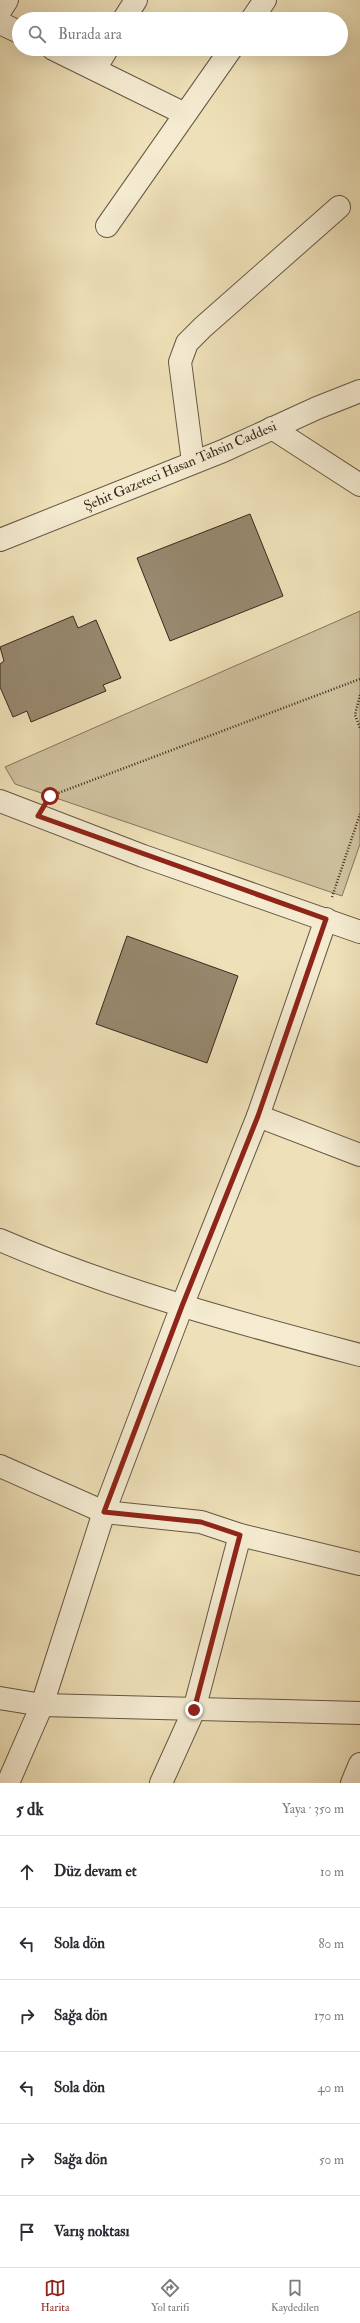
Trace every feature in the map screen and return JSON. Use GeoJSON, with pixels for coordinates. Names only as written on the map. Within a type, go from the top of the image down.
{"type":"FeatureCollection","features":[{"type":"Feature","properties":{"kind":"street"},"geometry":{"type":"LineString","coordinates":[[0,11],[7,0]]}},
{"type":"Feature","properties":{"kind":"street"},"geometry":{"type":"LineString","coordinates":[[128,12],[136,0]]}},
{"type":"Feature","properties":{"kind":"street"},"geometry":{"type":"LineString","coordinates":[[257,12],[265,0]]}},
{"type":"Feature","properties":{"kind":"street"},"geometry":{"type":"LineString","coordinates":[[0,23],[12,29]]}},
{"type":"Feature","properties":{"kind":"street"},"geometry":{"type":"LineString","coordinates":[[67,56],[185,114]]}},
{"type":"Feature","properties":{"kind":"street"},"geometry":{"type":"LineString","coordinates":[[95,70],[103,56]]}},
{"type":"Feature","properties":{"kind":"street"},"geometry":{"type":"LineString","coordinates":[[107,226],[226,56]]}},
{"type":"Feature","properties":{"kind":"street"},"geometry":{"type":"LineString","coordinates":[[193,462],[180,362],[187,343],[203,327],[339,207]]}},
{"type":"Feature","properties":{"kind":"street","name":"Şehit Gazeteci Hasan Tahsin Caddesi"},"geometry":{"type":"LineString","coordinates":[[0,540],[193,462],[360,391]]}},
{"type":"Feature","properties":{"kind":"street"},"geometry":{"type":"LineString","coordinates":[[272,428],[360,485]]}},
{"type":"Feature","properties":{"kind":"street"},"geometry":{"type":"LineString","coordinates":[[0,802],[360,932]]}},
{"type":"Feature","properties":{"kind":"street"},"geometry":{"type":"LineString","coordinates":[[8,1783],[42,1705],[104,1512],[182,1306],[258,1116],[326,919]]}},
{"type":"Feature","properties":{"kind":"street"},"geometry":{"type":"LineString","coordinates":[[258,1116],[360,1155]]}},
{"type":"Feature","properties":{"kind":"street"},"geometry":{"type":"LineString","coordinates":[[0,1240],[58,1265],[182,1306],[360,1355]]}},
{"type":"Feature","properties":{"kind":"street"},"geometry":{"type":"LineString","coordinates":[[0,1466],[104,1512],[201,1522],[240,1535],[360,1564]]}},
{"type":"Feature","properties":{"kind":"street"},"geometry":{"type":"LineString","coordinates":[[161,1783],[194,1710],[240,1535]]}},
{"type":"Feature","properties":{"kind":"street"},"geometry":{"type":"LineString","coordinates":[[0,1698],[42,1705],[360,1713]]}},
{"type":"Feature","properties":{"kind":"street"},"geometry":{"type":"LineString","coordinates":[[352,1783],[360,1764]]}},
{"type":"Feature","properties":{"kind":"path"},"geometry":{"type":"LineString","coordinates":[[38,816],[50,796],[360,679]]}},
{"type":"Feature","properties":{"kind":"path"},"geometry":{"type":"LineString","coordinates":[[360,695],[355,715],[360,728]]}},
{"type":"Feature","properties":{"kind":"path"},"geometry":{"type":"LineString","coordinates":[[326,919],[360,814]]}},
{"type":"Feature","properties":{"kind":"shaded area"},"geometry":{"type":"Polygon","coordinates":[[[360,611],[360,844],[342,896],[15,784],[5,767],[360,611]]]}},
{"type":"Feature","properties":{"kind":"building"},"geometry":{"type":"Polygon","coordinates":[[[250,514],[283,596],[170,641],[137,558],[250,514]]]}},
{"type":"Feature","properties":{"kind":"building"},"geometry":{"type":"Polygon","coordinates":[[[73,616],[78,628],[96,620],[121,678],[103,685],[106,691],[31,722],[27,711],[13,717],[0,687],[0,664],[4,661],[0,647],[73,616]]]}},
{"type":"Feature","properties":{"kind":"building"},"geometry":{"type":"Polygon","coordinates":[[[127,936],[238,976],[207,1063],[96,1024],[127,936]]]}},
{"type":"Feature","properties":{"kind":"route"},"geometry":{"type":"LineString","coordinates":[[50,796],[38,816],[143,856],[326,919],[258,1116],[182,1306],[104,1512],[201,1522],[240,1535],[194,1710]]}}]}
